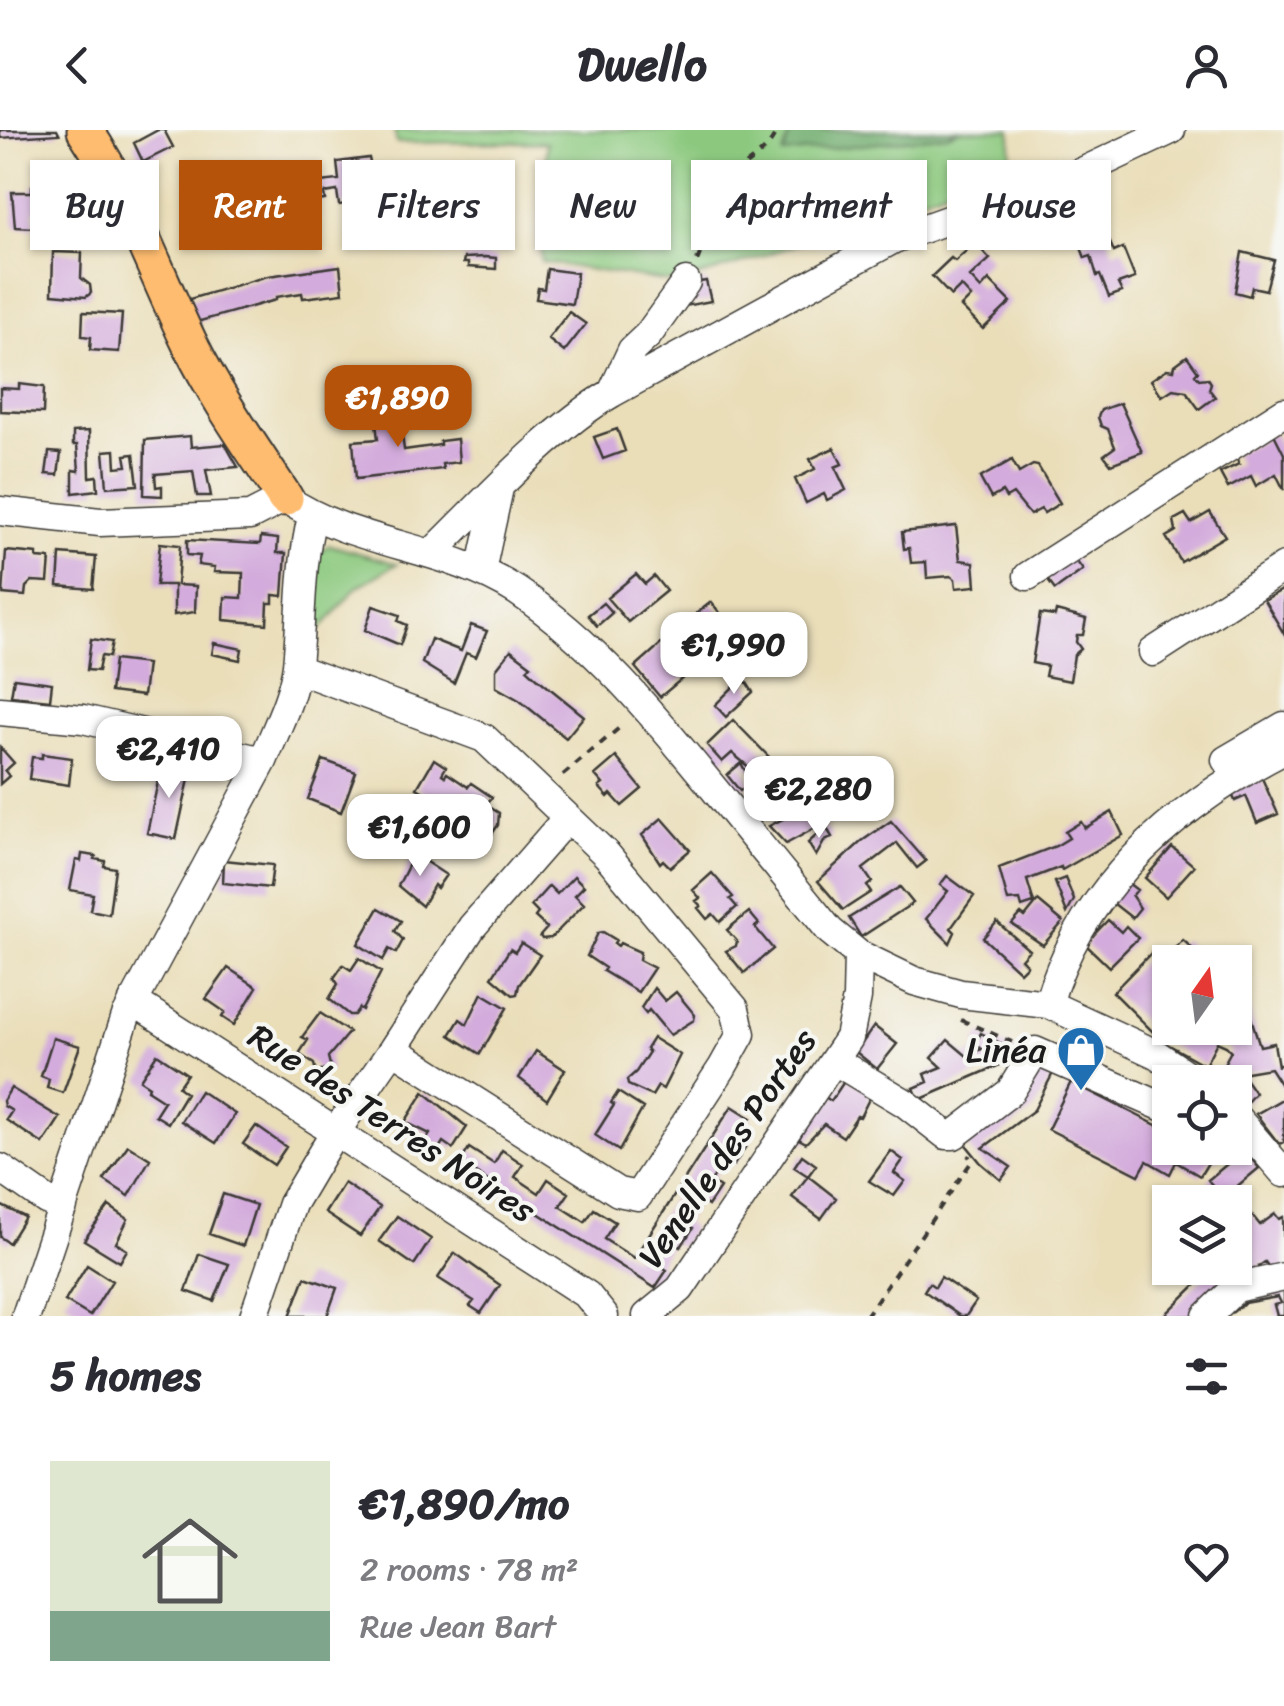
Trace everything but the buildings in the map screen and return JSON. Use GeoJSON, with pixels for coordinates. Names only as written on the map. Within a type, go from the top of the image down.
{"type":"FeatureCollection","features":[{"type":"Feature","properties":{"kind":"main road"},"geometry":{"type":"LineString","coordinates":[[85,130],[116,177],[190,345],[231,417],[299,508]]}},
{"type":"Feature","properties":{"kind":"street"},"geometry":{"type":"LineString","coordinates":[[432,554],[500,486],[590,405],[612,392],[894,239],[1082,172],[1172,130]]}},
{"type":"Feature","properties":{"kind":"street"},"geometry":{"type":"LineString","coordinates":[[612,392],[632,350],[648,335],[686,282]]}},
{"type":"Feature","properties":{"kind":"street"},"geometry":{"type":"LineString","coordinates":[[1028,576],[1284,412]]}},
{"type":"Feature","properties":{"kind":"street"},"geometry":{"type":"LineString","coordinates":[[481,571],[500,486]]}},
{"type":"Feature","properties":{"kind":"street"},"geometry":{"type":"LineString","coordinates":[[26,1316],[133,1001],[263,761],[297,669],[306,543],[299,508]]}},
{"type":"Feature","properties":{"kind":"street"},"geometry":{"type":"LineString","coordinates":[[0,511],[100,522],[250,516],[299,508],[481,571],[550,616],[622,680],[830,931],[858,954],[914,982],[962,994],[1048,1004],[1172,1065]]}},
{"type":"Feature","properties":{"kind":"street"},"geometry":{"type":"LineString","coordinates":[[1154,652],[1284,568]]}},
{"type":"Feature","properties":{"kind":"street"},"geometry":{"type":"LineString","coordinates":[[297,669],[484,738],[607,856],[702,965],[735,1009],[741,1034],[638,1196],[618,1192],[393,1049]]}},
{"type":"Feature","properties":{"kind":"street"},"geometry":{"type":"LineString","coordinates":[[0,711],[83,719],[263,761]]}},
{"type":"Feature","properties":{"kind":"street"},"geometry":{"type":"LineString","coordinates":[[1204,796],[1202,785],[1224,762],[1284,726]]}},
{"type":"Feature","properties":{"kind":"street"},"geometry":{"type":"LineString","coordinates":[[1048,1004],[1066,952],[1102,892],[1160,830],[1242,771],[1284,750]]}},
{"type":"Feature","properties":{"kind":"street"},"geometry":{"type":"LineString","coordinates":[[254,1316],[292,1204],[336,1130],[472,927],[566,818]]}},
{"type":"Feature","properties":{"kind":"street","name":"Venelle des Portes"},"geometry":{"type":"LineString","coordinates":[[647,1316],[680,1290],[849,1038],[857,998],[858,954]]}},
{"type":"Feature","properties":{"kind":"street","name":"Rue des Terres Noires"},"geometry":{"type":"LineString","coordinates":[[133,1001],[588,1295],[604,1316]]}},
{"type":"Feature","properties":{"kind":"street"},"geometry":{"type":"LineString","coordinates":[[835,1061],[946,1134],[954,1135],[1010,1092],[1035,1051],[1152,1102]]}},
{"type":"Feature","properties":{"kind":"street"},"geometry":{"type":"LineString","coordinates":[[1252,1136],[1284,1173]]}},
{"type":"Feature","properties":{"kind":"street"},"geometry":{"type":"LineString","coordinates":[[0,1168],[63,1207]]}},
{"type":"Feature","properties":{"kind":"street"},"geometry":{"type":"LineString","coordinates":[[1207,1316],[1236,1288],[1284,1277]]}},
{"type":"Feature","properties":{"kind":"path"},"geometry":{"type":"LineString","coordinates":[[686,282],[704,247],[719,188],[772,145],[777,130]]}},
{"type":"Feature","properties":{"kind":"path"},"geometry":{"type":"LineString","coordinates":[[542,792],[624,724]]}},
{"type":"Feature","properties":{"kind":"path"},"geometry":{"type":"LineString","coordinates":[[866,1316],[972,1161],[954,1135]]}},
{"type":"Feature","properties":{"kind":"green space"},"geometry":{"type":"Polygon","coordinates":[[[394,130],[1011,130],[1011,160],[947,160],[947,188],[927,196],[927,160],[691,160],[691,250],[780,250],[678,283],[541,262],[542,250],[671,250],[671,160],[546,160],[547,142],[397,143],[394,130]]]}},
{"type":"Feature","properties":{"kind":"green space"},"geometry":{"type":"Polygon","coordinates":[[[791,130],[959,130],[948,135],[783,154],[791,130]]]}},
{"type":"Feature","properties":{"kind":"green space"},"geometry":{"type":"Polygon","coordinates":[[[330,545],[397,564],[357,587],[321,629],[311,619],[317,552],[330,545]]]}},
{"type":"Feature","properties":{"kind":"place","name":"Linéa"},"geometry":{"type":"Point","coordinates":[1081,1092]}}]}
